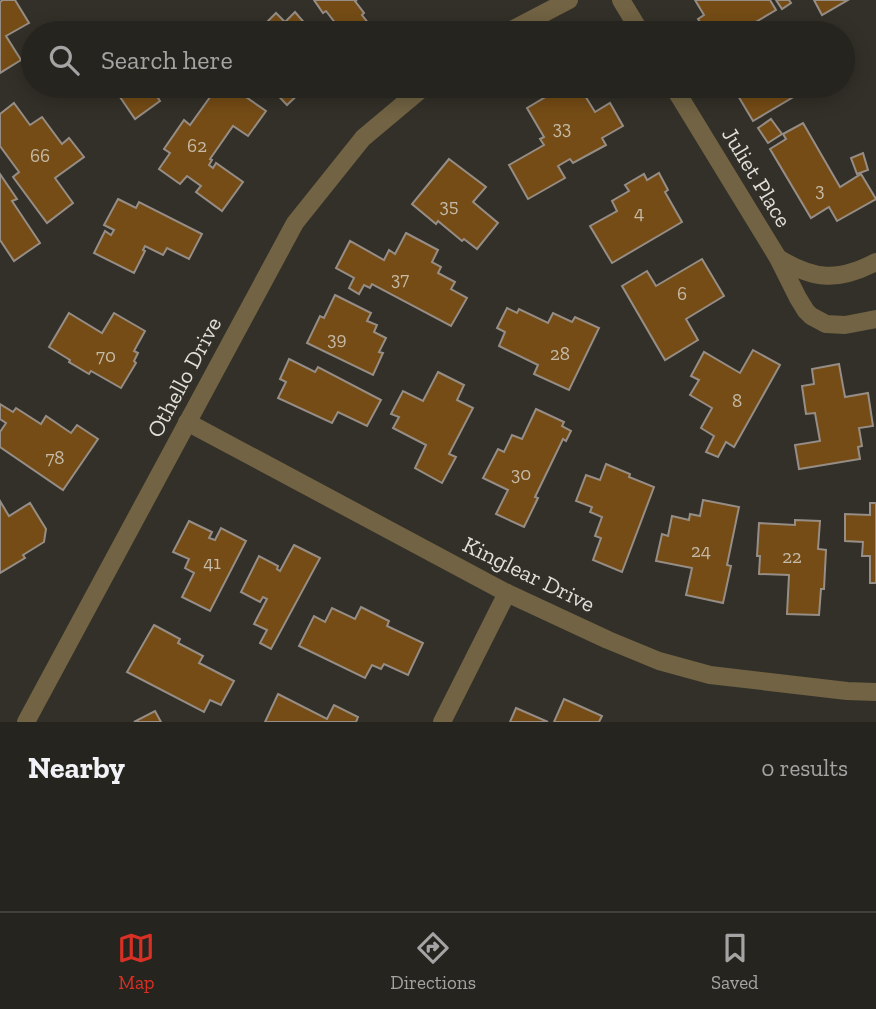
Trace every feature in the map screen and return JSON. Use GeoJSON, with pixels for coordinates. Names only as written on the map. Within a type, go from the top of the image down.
{"type":"FeatureCollection","features":[{"type":"Feature","properties":{"kind":"street"},"geometry":{"type":"LineString","coordinates":[[529,21],[569,0]]}},
{"type":"Feature","properties":{"kind":"street"},"geometry":{"type":"LineString","coordinates":[[621,0],[634,21]]}},
{"type":"Feature","properties":{"kind":"street","name":"Othello Drive"},"geometry":{"type":"LineString","coordinates":[[26,722],[295,223],[363,138],[411,98]]}},
{"type":"Feature","properties":{"kind":"street","name":"Juliet Place"},"geometry":{"type":"LineString","coordinates":[[680,98],[811,316],[818,321],[835,325],[876,319]]}},
{"type":"Feature","properties":{"kind":"street","name":"Juliet Place"},"geometry":{"type":"LineString","coordinates":[[778,258],[806,273],[834,277],[847,275],[876,262]]}},
{"type":"Feature","properties":{"kind":"street","name":"Kinglear Drive"},"geometry":{"type":"LineString","coordinates":[[187,422],[507,593],[659,661],[710,675],[876,692]]}},
{"type":"Feature","properties":{"kind":"street"},"geometry":{"type":"LineString","coordinates":[[442,722],[507,593]]}},
{"type":"Feature","properties":{"kind":"building"},"geometry":{"type":"Polygon","coordinates":[[[15,0],[28,21],[21,21],[21,28],[6,36],[21,60],[0,73],[0,2],[15,0]]]}},
{"type":"Feature","properties":{"kind":"building"},"geometry":{"type":"Polygon","coordinates":[[[314,0],[357,0],[355,1],[367,21],[334,21],[326,11],[323,13],[314,0]]]}},
{"type":"Feature","properties":{"kind":"building"},"geometry":{"type":"Polygon","coordinates":[[[695,0],[770,0],[776,10],[757,21],[699,21],[698,19],[704,15],[695,0]]]}},
{"type":"Feature","properties":{"kind":"building"},"geometry":{"type":"Polygon","coordinates":[[[776,0],[789,0],[791,3],[782,9],[776,0]]]}},
{"type":"Feature","properties":{"kind":"building"},"geometry":{"type":"Polygon","coordinates":[[[814,0],[848,0],[822,15],[814,0]]]}},
{"type":"Feature","properties":{"kind":"building"},"geometry":{"type":"Polygon","coordinates":[[[295,12],[303,21],[286,21],[295,12]]]}},
{"type":"Feature","properties":{"kind":"building"},"geometry":{"type":"Polygon","coordinates":[[[276,13],[284,21],[268,21],[276,13]]]}},
{"type":"Feature","properties":{"kind":"building"},"geometry":{"type":"Polygon","coordinates":[[[121,98],[158,98],[160,101],[135,119],[121,98]]]}},
{"type":"Feature","properties":{"kind":"building"},"geometry":{"type":"Polygon","coordinates":[[[209,98],[247,98],[266,111],[248,136],[233,126],[210,159],[212,160],[209,165],[213,168],[216,163],[243,182],[222,211],[196,192],[201,186],[187,176],[180,184],[159,169],[170,153],[164,149],[184,120],[190,125],[209,98]]]}},
{"type":"Feature","properties":{"kind":"building"},"geometry":{"type":"Polygon","coordinates":[[[280,98],[294,98],[287,105],[280,98]]]}},
{"type":"Feature","properties":{"kind":"building"},"geometry":{"type":"Polygon","coordinates":[[[544,98],[586,98],[595,112],[610,103],[623,126],[602,138],[606,145],[573,163],[570,159],[558,166],[565,178],[528,199],[509,165],[544,145],[540,139],[544,137],[527,108],[544,98]]]}},
{"type":"Feature","properties":{"kind":"building"},"geometry":{"type":"Polygon","coordinates":[[[739,98],[792,98],[753,121],[739,98]]]}},
{"type":"Feature","properties":{"kind":"building"},"geometry":{"type":"Polygon","coordinates":[[[14,103],[30,125],[42,117],[62,144],[69,138],[84,157],[55,178],[73,203],[47,223],[13,177],[19,172],[0,146],[0,114],[14,103]]]}},
{"type":"Feature","properties":{"kind":"building"},"geometry":{"type":"Polygon","coordinates":[[[771,119],[782,134],[768,143],[758,128],[771,119]]]}},
{"type":"Feature","properties":{"kind":"building"},"geometry":{"type":"Polygon","coordinates":[[[803,123],[840,187],[861,174],[876,199],[837,221],[829,207],[811,218],[770,149],[786,139],[783,134],[803,123]]]}},
{"type":"Feature","properties":{"kind":"building"},"geometry":{"type":"Polygon","coordinates":[[[863,153],[868,170],[857,174],[851,158],[863,153]]]}},
{"type":"Feature","properties":{"kind":"building"},"geometry":{"type":"Polygon","coordinates":[[[449,159],[486,187],[473,202],[498,223],[477,249],[464,239],[462,241],[438,221],[436,224],[412,204],[449,159]]]}},
{"type":"Feature","properties":{"kind":"building"},"geometry":{"type":"Polygon","coordinates":[[[659,173],[668,190],[665,192],[682,222],[612,263],[590,226],[617,211],[612,201],[629,191],[625,185],[644,174],[647,180],[659,173]]]}},
{"type":"Feature","properties":{"kind":"building"},"geometry":{"type":"Polygon","coordinates":[[[0,174],[17,199],[12,201],[40,243],[14,261],[0,240],[0,174]]]}},
{"type":"Feature","properties":{"kind":"building"},"geometry":{"type":"Polygon","coordinates":[[[118,199],[136,208],[139,202],[202,234],[189,259],[167,248],[163,255],[145,246],[134,273],[94,253],[105,231],[111,235],[114,230],[104,225],[118,199]]]}},
{"type":"Feature","properties":{"kind":"building"},"geometry":{"type":"Polygon","coordinates":[[[406,233],[438,250],[432,262],[441,267],[438,273],[455,282],[451,289],[467,298],[451,326],[372,284],[370,288],[364,285],[359,294],[349,288],[354,278],[336,268],[350,241],[384,260],[389,250],[395,254],[406,233]]]}},
{"type":"Feature","properties":{"kind":"building"},"geometry":{"type":"Polygon","coordinates":[[[702,259],[724,296],[686,319],[698,340],[665,360],[622,286],[647,271],[656,286],[702,259]]]}},
{"type":"Feature","properties":{"kind":"building"},"geometry":{"type":"Polygon","coordinates":[[[335,295],[371,313],[367,321],[377,325],[374,332],[386,338],[379,352],[383,353],[373,375],[307,343],[320,316],[324,318],[335,295]]]}},
{"type":"Feature","properties":{"kind":"building"},"geometry":{"type":"Polygon","coordinates":[[[507,308],[517,313],[519,309],[548,323],[553,313],[572,322],[575,317],[599,328],[569,390],[534,374],[538,365],[499,346],[505,332],[497,328],[507,308]]]}},
{"type":"Feature","properties":{"kind":"building"},"geometry":{"type":"Polygon","coordinates":[[[69,313],[102,333],[114,313],[145,331],[134,351],[138,353],[134,361],[136,363],[121,388],[91,371],[89,374],[49,347],[69,313]]]}},
{"type":"Feature","properties":{"kind":"building"},"geometry":{"type":"Polygon","coordinates":[[[753,350],[780,365],[734,447],[726,442],[718,457],[706,452],[714,436],[701,428],[712,408],[690,395],[699,380],[691,376],[704,352],[740,373],[753,350]]]}},
{"type":"Feature","properties":{"kind":"building"},"geometry":{"type":"Polygon","coordinates":[[[289,359],[315,372],[318,367],[381,400],[367,426],[338,412],[332,423],[278,398],[286,382],[280,379],[289,359]]]}},
{"type":"Feature","properties":{"kind":"building"},"geometry":{"type":"Polygon","coordinates":[[[839,364],[845,397],[868,393],[873,426],[859,428],[862,446],[858,447],[860,459],[799,469],[795,445],[820,441],[815,413],[806,414],[802,386],[814,384],[812,369],[839,364]]]}},
{"type":"Feature","properties":{"kind":"building"},"geometry":{"type":"Polygon","coordinates":[[[438,372],[464,385],[457,400],[473,408],[449,454],[456,457],[442,483],[415,468],[426,445],[393,428],[399,417],[391,414],[403,391],[423,401],[438,372]]]}},
{"type":"Feature","properties":{"kind":"building"},"geometry":{"type":"Polygon","coordinates":[[[0,404],[13,412],[16,408],[41,424],[46,416],[71,433],[77,425],[98,439],[63,490],[0,447],[0,432],[6,423],[0,419],[0,404]]]}},
{"type":"Feature","properties":{"kind":"building"},"geometry":{"type":"Polygon","coordinates":[[[536,409],[564,422],[562,426],[571,431],[566,441],[563,439],[524,527],[496,514],[508,490],[483,478],[498,449],[504,452],[512,435],[522,439],[536,409]]]}},
{"type":"Feature","properties":{"kind":"building"},"geometry":{"type":"Polygon","coordinates":[[[606,464],[654,487],[622,572],[593,560],[601,538],[595,536],[602,517],[590,512],[592,507],[576,501],[586,475],[600,480],[606,464]]]}},
{"type":"Feature","properties":{"kind":"building"},"geometry":{"type":"Polygon","coordinates":[[[703,500],[739,507],[727,565],[731,566],[723,603],[686,595],[692,568],[656,561],[662,534],[668,536],[672,516],[689,520],[690,514],[700,516],[703,500]]]}},
{"type":"Feature","properties":{"kind":"building"},"geometry":{"type":"Polygon","coordinates":[[[0,501],[9,516],[30,503],[46,529],[44,542],[23,555],[25,558],[0,573],[0,501]]]}},
{"type":"Feature","properties":{"kind":"building"},"geometry":{"type":"Polygon","coordinates":[[[870,503],[876,503],[876,583],[870,583],[870,556],[862,556],[863,542],[845,541],[845,514],[870,515],[870,503]]]}},
{"type":"Feature","properties":{"kind":"building"},"geometry":{"type":"Polygon","coordinates":[[[795,520],[820,521],[818,549],[826,550],[824,589],[821,589],[819,615],[787,614],[789,575],[759,574],[759,523],[795,525],[795,520]]]}},
{"type":"Feature","properties":{"kind":"building"},"geometry":{"type":"Polygon","coordinates":[[[189,521],[212,532],[209,538],[215,540],[221,528],[246,541],[210,611],[182,597],[194,573],[185,568],[189,559],[173,552],[189,521]]]}},
{"type":"Feature","properties":{"kind":"building"},"geometry":{"type":"Polygon","coordinates":[[[294,545],[320,558],[271,649],[260,643],[267,630],[254,624],[267,599],[263,597],[260,602],[241,592],[259,556],[278,566],[280,571],[294,545]]]}},
{"type":"Feature","properties":{"kind":"building"},"geometry":{"type":"Polygon","coordinates":[[[361,607],[389,621],[387,626],[423,643],[408,675],[384,664],[381,669],[372,665],[365,678],[299,646],[314,616],[325,622],[332,608],[355,619],[361,607]]]}},
{"type":"Feature","properties":{"kind":"building"},"geometry":{"type":"Polygon","coordinates":[[[154,625],[180,639],[178,643],[203,656],[199,663],[234,681],[221,705],[210,700],[204,712],[127,672],[154,625]]]}},
{"type":"Feature","properties":{"kind":"building"},"geometry":{"type":"Polygon","coordinates":[[[278,694],[327,719],[334,705],[358,717],[356,722],[265,722],[278,694]]]}},
{"type":"Feature","properties":{"kind":"building"},"geometry":{"type":"Polygon","coordinates":[[[564,699],[602,716],[599,722],[554,722],[564,699]]]}},
{"type":"Feature","properties":{"kind":"building"},"geometry":{"type":"Polygon","coordinates":[[[516,708],[548,722],[510,722],[516,708]]]}},
{"type":"Feature","properties":{"kind":"building"},"geometry":{"type":"Polygon","coordinates":[[[155,711],[161,722],[134,722],[155,711]]]}}]}
